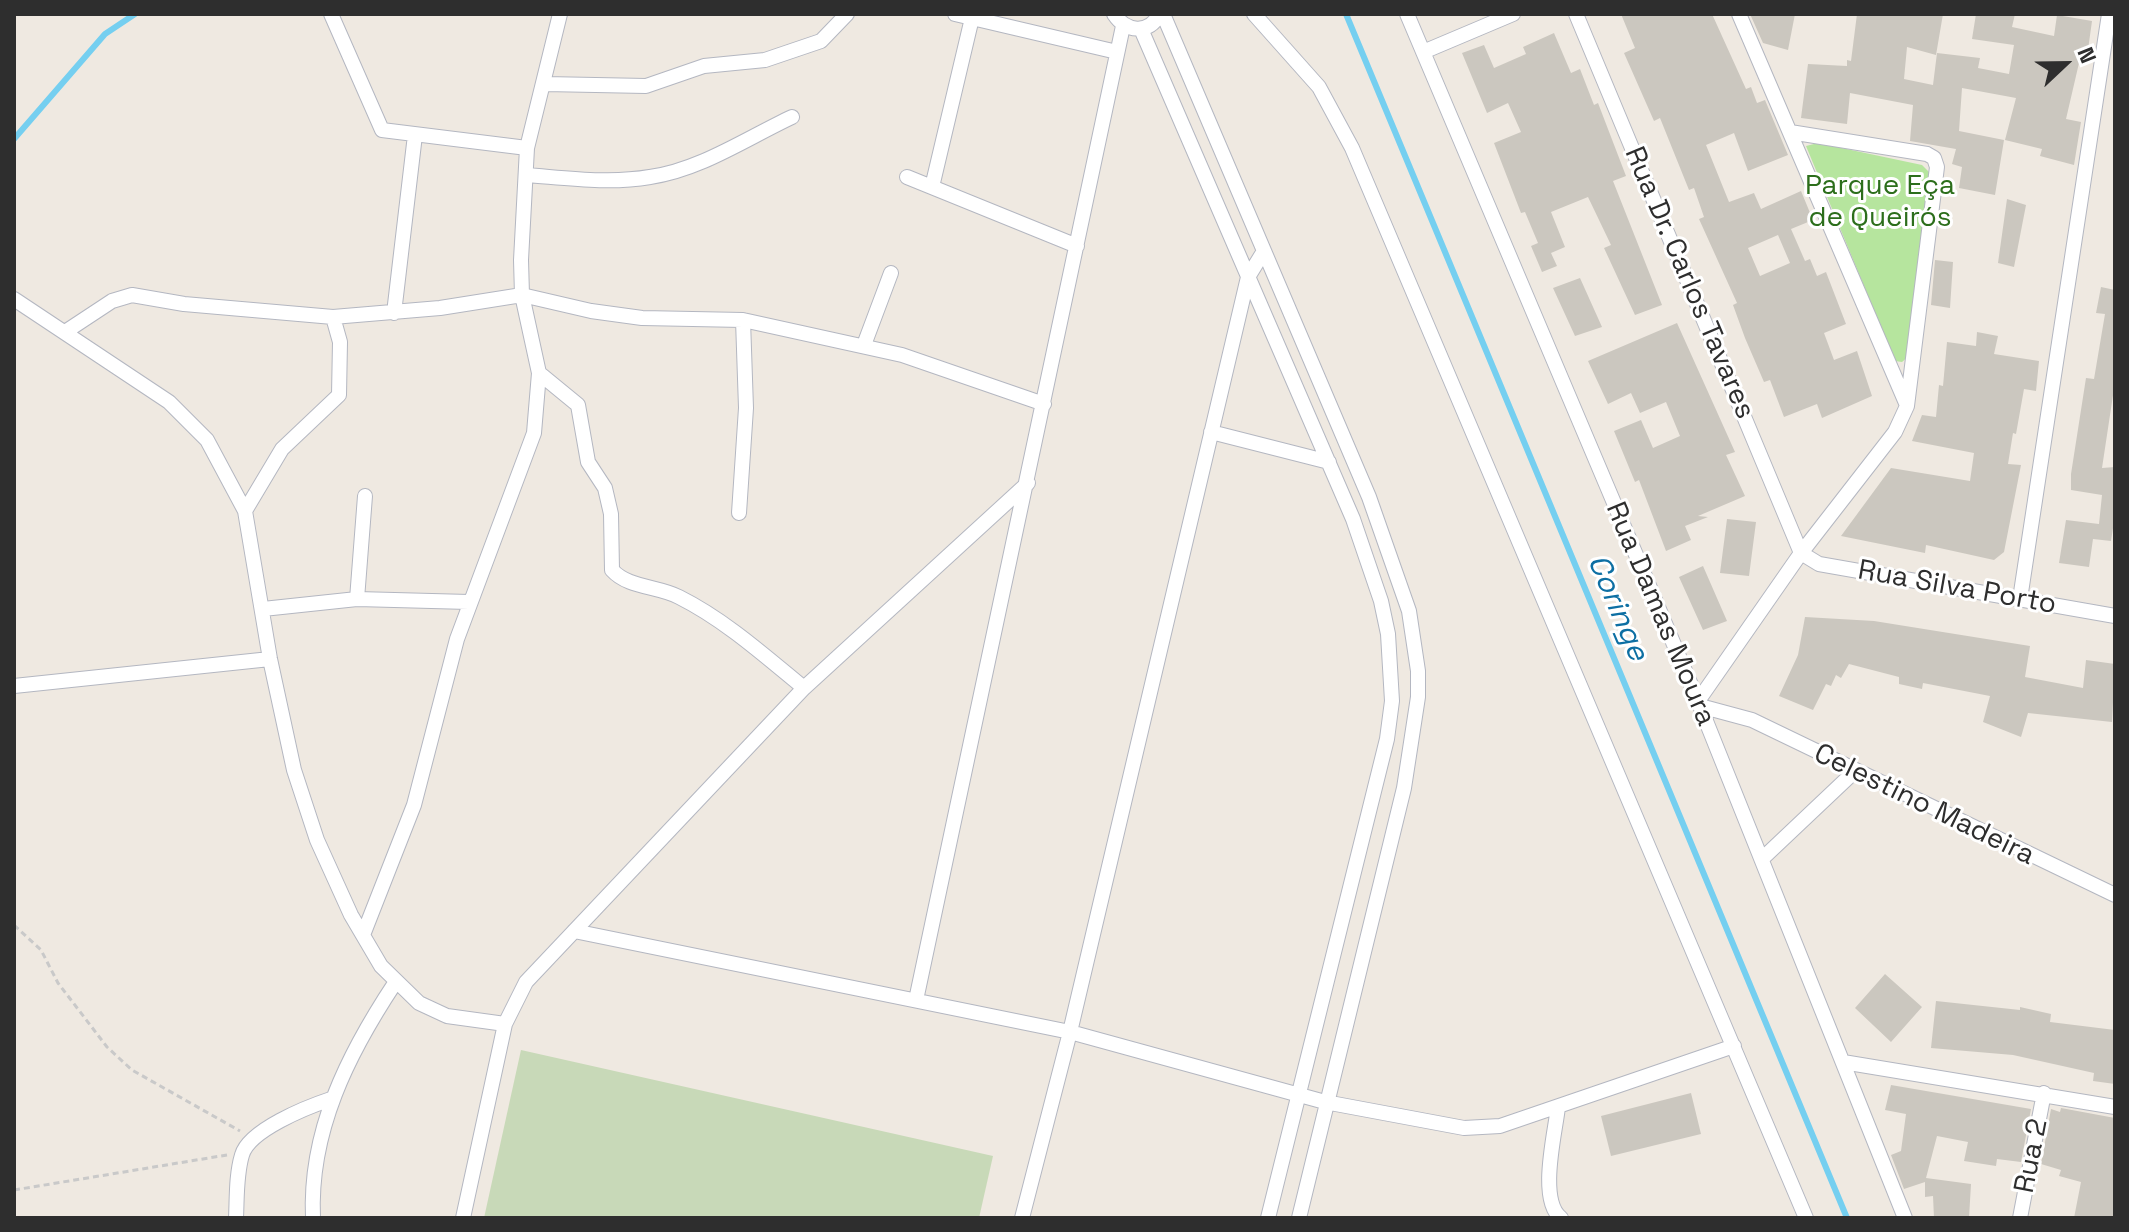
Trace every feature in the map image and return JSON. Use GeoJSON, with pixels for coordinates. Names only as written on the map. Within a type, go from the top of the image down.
{"type":"FeatureCollection","features":[{"type":"Feature","properties":{"kind":"street"},"geometry":{"type":"LineString","coordinates":[[331,14],[378,126],[389,132],[527,148]]}},
{"type":"Feature","properties":{"kind":"street"},"geometry":{"type":"LineString","coordinates":[[363,935],[414,805],[469,602],[519,479],[534,433],[539,373],[522,295],[527,148],[560,14]]}},
{"type":"Feature","properties":{"kind":"street"},"geometry":{"type":"LineString","coordinates":[[545,84],[646,86],[704,66],[765,60],[821,41],[847,14]]}},
{"type":"Feature","properties":{"kind":"street"},"geometry":{"type":"LineString","coordinates":[[955,14],[1117,52]]}},
{"type":"Feature","properties":{"kind":"street"},"geometry":{"type":"LineString","coordinates":[[1141,29],[1155,22],[1161,14],[1394,563],[1409,611],[1418,671],[1414,736],[1404,788],[1299,1218]]}},
{"type":"Feature","properties":{"kind":"street"},"geometry":{"type":"LineString","coordinates":[[1254,14],[1319,87],[1352,148],[1806,1218]]}},
{"type":"Feature","properties":{"kind":"street","name":"Rua Damas Moura"},"geometry":{"type":"LineString","coordinates":[[1407,14],[1699,703],[1905,1218]]}},
{"type":"Feature","properties":{"kind":"street"},"geometry":{"type":"LineString","coordinates":[[1423,52],[1513,14]]}},
{"type":"Feature","properties":{"kind":"street","name":"Rua Dr. Carlos Tavares"},"geometry":{"type":"LineString","coordinates":[[1576,14],[1801,553]]}},
{"type":"Feature","properties":{"kind":"street"},"geometry":{"type":"LineString","coordinates":[[1739,14],[1907,406]]}},
{"type":"Feature","properties":{"kind":"street"},"geometry":{"type":"LineString","coordinates":[[2020,599],[2109,14]]}},
{"type":"Feature","properties":{"kind":"street"},"geometry":{"type":"LineString","coordinates":[[932,187],[972,18]]}},
{"type":"Feature","properties":{"kind":"street"},"geometry":{"type":"LineString","coordinates":[[916,1000],[1117,52],[1118,20],[1141,29],[1329,462],[1381,601],[1388,634],[1392,701],[1380,776],[1268,1218]]}},
{"type":"Feature","properties":{"kind":"street"},"geometry":{"type":"LineString","coordinates":[[526,175],[596,180],[650,177],[690,166],[792,117]]}},
{"type":"Feature","properties":{"kind":"street"},"geometry":{"type":"LineString","coordinates":[[1699,703],[1801,553],[1895,432],[1907,406],[1937,167],[1934,158],[1927,154],[1790,132]]}},
{"type":"Feature","properties":{"kind":"street"},"geometry":{"type":"LineString","coordinates":[[394,313],[415,135]]}},
{"type":"Feature","properties":{"kind":"street"},"geometry":{"type":"LineString","coordinates":[[907,177],[1077,246]]}},
{"type":"Feature","properties":{"kind":"street"},"geometry":{"type":"LineString","coordinates":[[1022,1218],[1070,1032],[1248,277],[1264,251]]}},
{"type":"Feature","properties":{"kind":"street"},"geometry":{"type":"LineString","coordinates":[[864,345],[891,273]]}},
{"type":"Feature","properties":{"kind":"street"},"geometry":{"type":"LineString","coordinates":[[65,332],[112,301],[132,295],[184,304],[333,317],[394,313],[522,295],[591,311],[642,318],[743,320],[864,345],[923,361],[1044,404]]}},
{"type":"Feature","properties":{"kind":"street"},"geometry":{"type":"LineString","coordinates":[[14,299],[169,402],[207,440],[245,511],[270,659],[303,797],[328,866],[363,935],[395,983],[419,1003],[447,1016],[505,1024]]}},
{"type":"Feature","properties":{"kind":"street"},"geometry":{"type":"LineString","coordinates":[[245,511],[282,449],[339,395],[340,342],[333,317]]}},
{"type":"Feature","properties":{"kind":"street"},"geometry":{"type":"LineString","coordinates":[[739,513],[746,408],[743,320]]}},
{"type":"Feature","properties":{"kind":"street"},"geometry":{"type":"LineString","coordinates":[[539,373],[578,405],[588,462],[605,488],[611,514],[612,570],[628,581],[678,596],[719,622],[804,688]]}},
{"type":"Feature","properties":{"kind":"street"},"geometry":{"type":"LineString","coordinates":[[1211,432],[1329,462]]}},
{"type":"Feature","properties":{"kind":"street"},"geometry":{"type":"LineString","coordinates":[[463,1218],[505,1024],[526,982],[804,688],[1028,483]]}},
{"type":"Feature","properties":{"kind":"street"},"geometry":{"type":"LineString","coordinates":[[357,599],[365,496]]}},
{"type":"Feature","properties":{"kind":"street","name":"Rua Silva Porto"},"geometry":{"type":"LineString","coordinates":[[1801,553],[1819,564],[2115,616]]}},
{"type":"Feature","properties":{"kind":"street"},"geometry":{"type":"LineString","coordinates":[[263,609],[357,599],[469,602]]}},
{"type":"Feature","properties":{"kind":"street"},"geometry":{"type":"LineString","coordinates":[[14,686],[270,659]]}},
{"type":"Feature","properties":{"kind":"street","name":"Celestino Madeira"},"geometry":{"type":"LineString","coordinates":[[1699,703],[1734,713],[2115,895]]}},
{"type":"Feature","properties":{"kind":"street"},"geometry":{"type":"LineString","coordinates":[[1763,858],[1854,772]]}},
{"type":"Feature","properties":{"kind":"street"},"geometry":{"type":"LineString","coordinates":[[574,931],[1070,1032],[1325,1102],[1483,1129],[1558,1107],[1734,1046]]}},
{"type":"Feature","properties":{"kind":"street"},"geometry":{"type":"LineString","coordinates":[[313,1218],[319,1155],[331,1099],[350,1055],[395,983]]}},
{"type":"Feature","properties":{"kind":"street"},"geometry":{"type":"LineString","coordinates":[[1843,1062],[2115,1107]]}},
{"type":"Feature","properties":{"kind":"street","name":"Rua 2"},"geometry":{"type":"LineString","coordinates":[[2020,1218],[2044,1093]]}},
{"type":"Feature","properties":{"kind":"street"},"geometry":{"type":"LineString","coordinates":[[236,1218],[242,1152],[254,1138],[304,1108],[331,1099]]}},
{"type":"Feature","properties":{"kind":"street"},"geometry":{"type":"LineString","coordinates":[[1558,1107],[1548,1190],[1554,1213],[1561,1218]]}},
{"type":"Feature","properties":{"kind":"path"},"geometry":{"type":"LineString","coordinates":[[14,925],[41,950],[58,983],[107,1047],[132,1070],[254,1138]]}},
{"type":"Feature","properties":{"kind":"path"},"geometry":{"type":"LineString","coordinates":[[14,1190],[242,1152]]}},
{"type":"Feature","properties":{"kind":"green space","name":"Parque Eça de Queirós"},"geometry":{"type":"Polygon","coordinates":[[[1818,143],[1922,165],[1930,173],[1909,356],[1902,362],[1895,361],[1806,146],[1818,143]]]}},
{"type":"Feature","properties":{"kind":"green space"},"geometry":{"type":"Polygon","coordinates":[[[521,1050],[993,1156],[979,1218],[484,1218],[521,1050]]]}},
{"type":"Feature","properties":{"kind":"building"},"geometry":{"type":"Polygon","coordinates":[[[1621,14],[1712,14],[1746,89],[1751,87],[1757,103],[1765,100],[1788,155],[1748,171],[1734,133],[1706,145],[1729,202],[1754,193],[1761,209],[1801,191],[1813,220],[1791,229],[1805,261],[1810,259],[1817,276],[1826,272],[1846,324],[1824,333],[1834,360],[1857,351],[1872,396],[1822,418],[1817,404],[1784,417],[1770,380],[1764,382],[1745,338],[1733,305],[1737,303],[1699,219],[1704,217],[1694,188],[1689,190],[1660,118],[1654,121],[1624,53],[1635,48],[1621,14]],[[1778,235],[1748,248],[1760,276],[1790,263],[1778,235]]]}},
{"type":"Feature","properties":{"kind":"building"},"geometry":{"type":"Polygon","coordinates":[[[1750,14],[1795,14],[1788,50],[1763,43],[1750,14]]]}},
{"type":"Feature","properties":{"kind":"building"},"geometry":{"type":"Polygon","coordinates":[[[1857,14],[1943,14],[1936,55],[1907,47],[1904,79],[1933,85],[1937,53],[1980,58],[1978,68],[2009,74],[2014,45],[1972,39],[1976,14],[2015,14],[2012,27],[2054,36],[2057,15],[2092,21],[2086,64],[2079,63],[2066,119],[2081,122],[2074,165],[2040,156],[2042,149],[2005,140],[2016,98],[1962,88],[1959,131],[2004,140],[1995,195],[1959,188],[1962,167],[1952,164],[1956,149],[1910,141],[1913,105],[1850,93],[1847,124],[1801,118],[1808,64],[1847,66],[1847,60],[1851,61],[1857,14]]]}},
{"type":"Feature","properties":{"kind":"building"},"geometry":{"type":"Polygon","coordinates":[[[1554,33],[1571,73],[1580,69],[1594,105],[1598,103],[1626,176],[1613,181],[1662,305],[1635,315],[1604,248],[1611,245],[1588,197],[1551,212],[1565,247],[1551,253],[1557,266],[1542,272],[1531,246],[1538,243],[1525,212],[1521,213],[1494,143],[1521,132],[1508,103],[1487,113],[1462,53],[1484,45],[1494,68],[1526,54],[1523,47],[1554,33]]]}},
{"type":"Feature","properties":{"kind":"building"},"geometry":{"type":"Polygon","coordinates":[[[2007,199],[2026,205],[2014,267],[1998,263],[2007,199]]]}},
{"type":"Feature","properties":{"kind":"building"},"geometry":{"type":"Polygon","coordinates":[[[1935,260],[1953,262],[1950,308],[1931,305],[1935,260]]]}},
{"type":"Feature","properties":{"kind":"building"},"geometry":{"type":"Polygon","coordinates":[[[1580,278],[1602,327],[1575,336],[1553,288],[1580,278]]]}},
{"type":"Feature","properties":{"kind":"building"},"geometry":{"type":"Polygon","coordinates":[[[2101,287],[2115,290],[2115,382],[2102,468],[2115,467],[2115,515],[2111,541],[2093,539],[2089,567],[2059,563],[2066,520],[2099,524],[2102,495],[2071,490],[2071,474],[2086,378],[2094,379],[2105,314],[2096,313],[2101,287]]]}},
{"type":"Feature","properties":{"kind":"building"},"geometry":{"type":"Polygon","coordinates":[[[1677,323],[1735,452],[1726,455],[1745,496],[1698,516],[1708,517],[1685,526],[1691,540],[1666,551],[1639,480],[1635,482],[1614,431],[1641,420],[1653,448],[1680,436],[1666,402],[1640,413],[1631,393],[1608,404],[1588,361],[1677,323]]]}},
{"type":"Feature","properties":{"kind":"building"},"geometry":{"type":"Polygon","coordinates":[[[1977,332],[1998,336],[1994,354],[2039,361],[2036,391],[2024,389],[2016,434],[2013,433],[2008,464],[2021,465],[2004,552],[1994,560],[1926,545],[1925,553],[1841,536],[1891,468],[1970,481],[1974,453],[1912,441],[1922,415],[1936,417],[1939,385],[1943,386],[1947,342],[1976,346],[1977,332]]]}},
{"type":"Feature","properties":{"kind":"building"},"geometry":{"type":"Polygon","coordinates":[[[1727,519],[1756,522],[1749,576],[1720,573],[1727,519]]]}},
{"type":"Feature","properties":{"kind":"building"},"geometry":{"type":"Polygon","coordinates":[[[1703,566],[1727,621],[1703,630],[1679,577],[1703,566]]]}},
{"type":"Feature","properties":{"kind":"building"},"geometry":{"type":"Polygon","coordinates":[[[1805,617],[1874,621],[2030,646],[2025,677],[2083,688],[2086,660],[2115,664],[2112,722],[2028,713],[2021,737],[1983,722],[1990,696],[1923,683],[1922,689],[1899,684],[1899,677],[1849,664],[1841,678],[1836,675],[1831,686],[1826,684],[1813,710],[1779,696],[1798,655],[1805,617]]]}},
{"type":"Feature","properties":{"kind":"building"},"geometry":{"type":"Polygon","coordinates":[[[1885,974],[1922,1007],[1891,1042],[1855,1008],[1885,974]]]}},
{"type":"Feature","properties":{"kind":"building"},"geometry":{"type":"Polygon","coordinates":[[[1936,1001],[2020,1010],[2020,1007],[2051,1014],[2050,1022],[2115,1030],[2115,1084],[2093,1081],[2094,1073],[2013,1055],[1931,1048],[1936,1001]]]}},
{"type":"Feature","properties":{"kind":"building"},"geometry":{"type":"Polygon","coordinates":[[[1891,1085],[2031,1109],[2021,1162],[1997,1159],[1996,1166],[1964,1161],[1968,1142],[1937,1136],[1926,1178],[1971,1184],[1969,1218],[1934,1218],[1933,1196],[1925,1197],[1925,1182],[1904,1189],[1891,1155],[1901,1151],[1906,1114],[1885,1110],[1891,1085]]]}},
{"type":"Feature","properties":{"kind":"building"},"geometry":{"type":"Polygon","coordinates":[[[1691,1093],[1701,1134],[1611,1156],[1601,1116],[1691,1093]]]}},
{"type":"Feature","properties":{"kind":"building"},"geometry":{"type":"Polygon","coordinates":[[[2061,1108],[2115,1118],[2115,1218],[2074,1218],[2081,1182],[2059,1176],[2061,1170],[2041,1164],[2051,1109],[2060,1112],[2061,1108]]]}},
{"type":"Feature","properties":{"kind":"waterway"},"geometry":{"type":"LineString","coordinates":[[14,139],[105,34],[135,14]]}},
{"type":"Feature","properties":{"kind":"waterway","name":"Coringe"},"geometry":{"type":"LineString","coordinates":[[1346,14],[1847,1218]]}}]}
